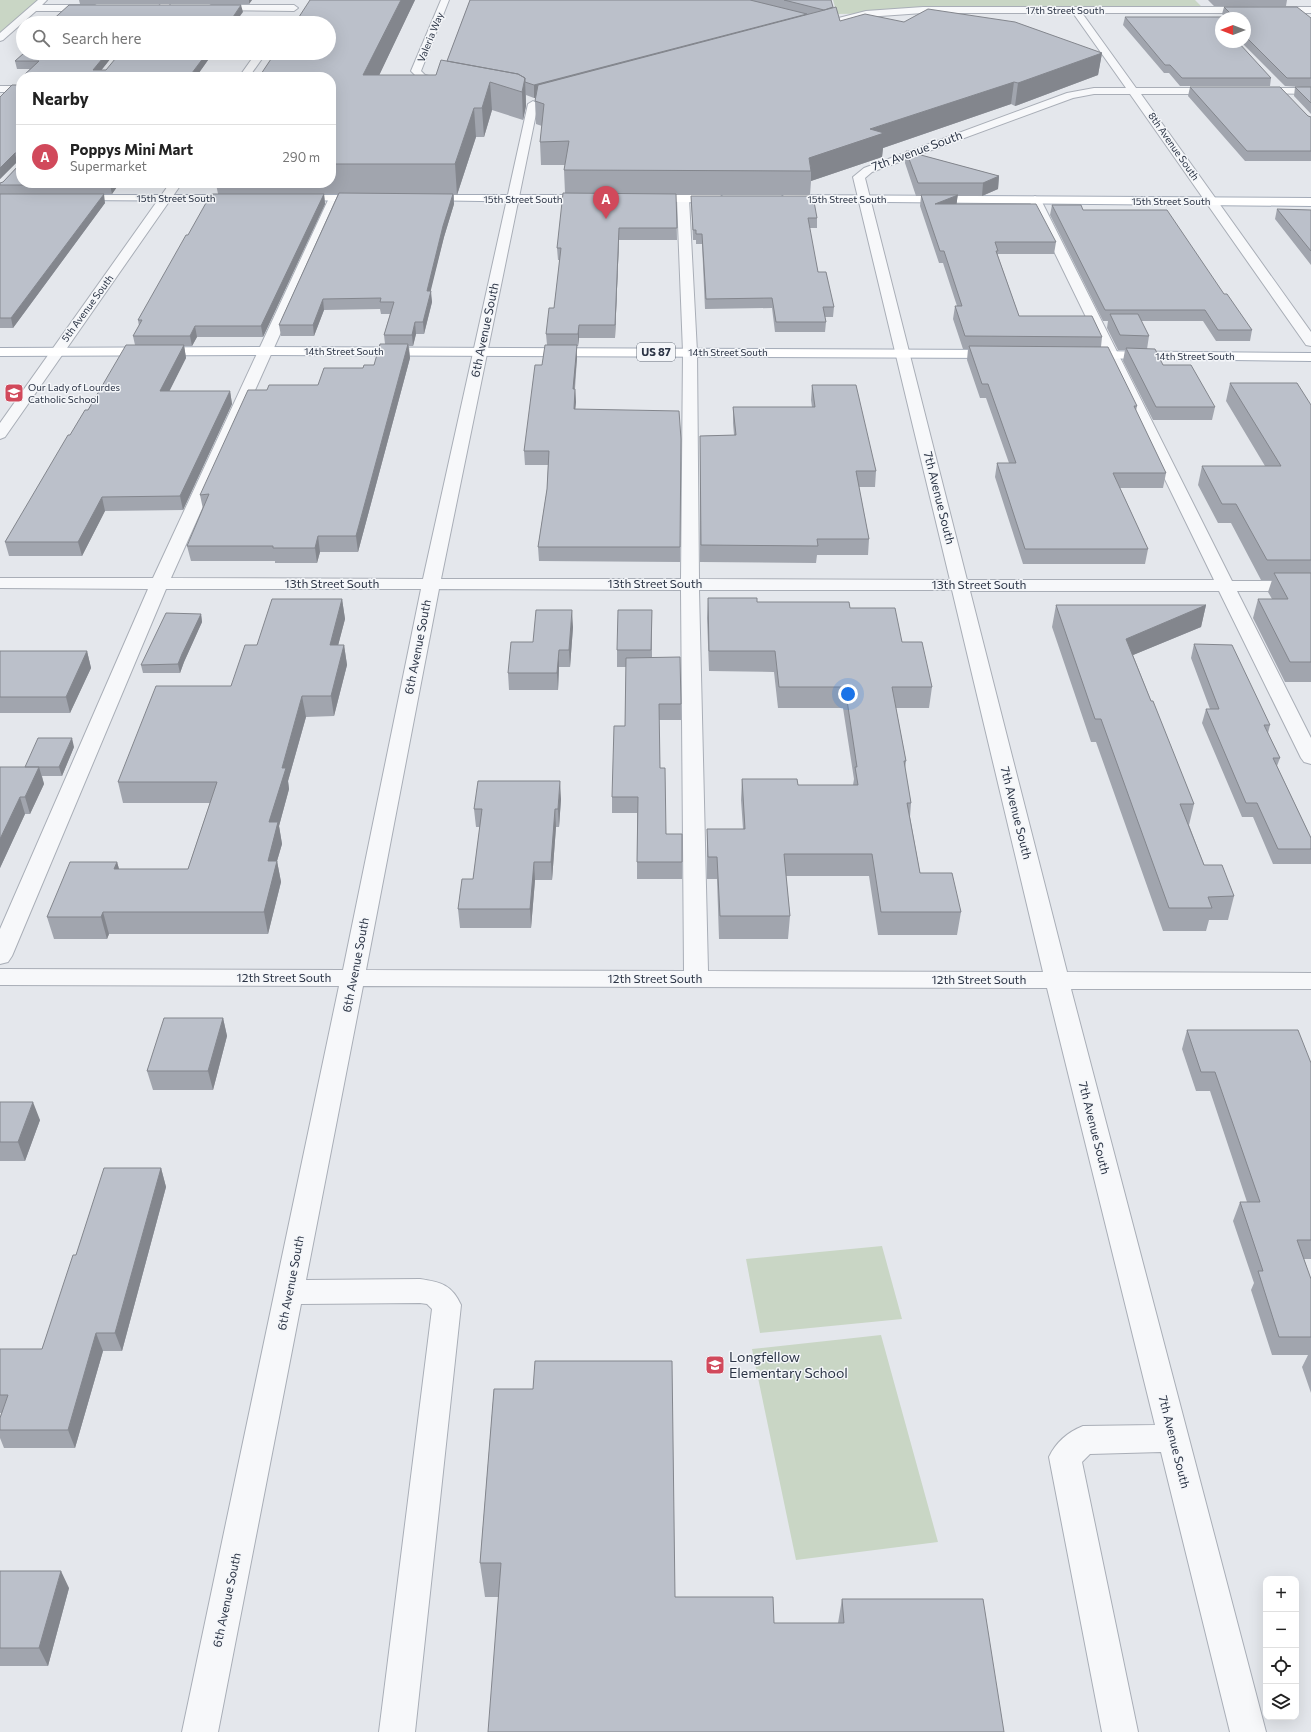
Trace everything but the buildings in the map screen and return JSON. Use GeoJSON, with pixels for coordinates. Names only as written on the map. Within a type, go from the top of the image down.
{"type":"FeatureCollection","features":[{"type":"Feature","properties":{"kind":"main road","name":"15th Street South"},"geometry":{"type":"LineString","coordinates":[[63,198],[250,198]]}},
{"type":"Feature","properties":{"kind":"main road"},"geometry":{"type":"LineString","coordinates":[[281,198],[381,198]]}},
{"type":"Feature","properties":{"kind":"main road","name":"15th Street South"},"geometry":{"type":"LineString","coordinates":[[412,198],[606,199]]}},
{"type":"Feature","properties":{"kind":"main road"},"geometry":{"type":"LineString","coordinates":[[637,199],[730,199]]}},
{"type":"Feature","properties":{"kind":"main road","name":"15th Street South"},"geometry":{"type":"LineString","coordinates":[[769,199],[1311,202]]}},
{"type":"Feature","properties":{"kind":"main road","name":"14th Street South"},"geometry":{"type":"LineString","coordinates":[[0,352],[264,351],[1012,354]]}},
{"type":"Feature","properties":{"kind":"main road","name":"14th Street South"},"geometry":{"type":"LineString","coordinates":[[1067,355],[1311,357]]}},
{"type":"Feature","properties":{"kind":"street"},"geometry":{"type":"LineString","coordinates":[[25,16],[43,0]]}},
{"type":"Feature","properties":{"kind":"street"},"geometry":{"type":"LineString","coordinates":[[155,16],[170,0]]}},
{"type":"Feature","properties":{"kind":"street"},"geometry":{"type":"LineString","coordinates":[[288,16],[300,0]]}},
{"type":"Feature","properties":{"kind":"street","name":"Valeria Way"},"geometry":{"type":"LineString","coordinates":[[445,0],[416,71],[422,77],[460,86]]}},
{"type":"Feature","properties":{"kind":"street"},"geometry":{"type":"LineString","coordinates":[[1195,0],[1212,18]]}},
{"type":"Feature","properties":{"kind":"street"},"geometry":{"type":"LineString","coordinates":[[34,8],[102,8]]}},
{"type":"Feature","properties":{"kind":"street"},"geometry":{"type":"LineString","coordinates":[[147,8],[178,8]]}},
{"type":"Feature","properties":{"kind":"street"},"geometry":{"type":"LineString","coordinates":[[201,8],[294,8]]}},
{"type":"Feature","properties":{"kind":"street","name":"17th Street South"},"geometry":{"type":"LineString","coordinates":[[798,31],[866,14],[923,10],[1311,10]]}},
{"type":"Feature","properties":{"kind":"street","name":"8th Avenue South"},"geometry":{"type":"LineString","coordinates":[[1076,10],[1213,201],[1311,342]]}},
{"type":"Feature","properties":{"kind":"street"},"geometry":{"type":"LineString","coordinates":[[806,21],[821,25]]}},
{"type":"Feature","properties":{"kind":"street"},"geometry":{"type":"LineString","coordinates":[[0,38],[16,24]]}},
{"type":"Feature","properties":{"kind":"street"},"geometry":{"type":"LineString","coordinates":[[248,72],[256,60]]}},
{"type":"Feature","properties":{"kind":"street"},"geometry":{"type":"LineString","coordinates":[[1272,80],[1292,102]]}},
{"type":"Feature","properties":{"kind":"street"},"geometry":{"type":"LineString","coordinates":[[0,89],[16,89]]}},
{"type":"Feature","properties":{"kind":"street","name":"7th Avenue South"},"geometry":{"type":"LineString","coordinates":[[1134,91],[1094,91],[1071,95],[868,170],[858,177],[1057,980],[1248,1732]]}},
{"type":"Feature","properties":{"kind":"street"},"geometry":{"type":"LineString","coordinates":[[1134,91],[1228,91]]}},
{"type":"Feature","properties":{"kind":"street"},"geometry":{"type":"LineString","coordinates":[[1243,91],[1311,92]]}},
{"type":"Feature","properties":{"kind":"street","name":"6th Avenue South"},"geometry":{"type":"LineString","coordinates":[[200,1732],[290,1292],[431,584],[513,199],[537,103],[523,98]]}},
{"type":"Feature","properties":{"kind":"street","name":"5th Avenue South"},"geometry":{"type":"LineString","coordinates":[[0,434],[56,352],[173,188]]}},
{"type":"Feature","properties":{"kind":"street"},"geometry":{"type":"LineString","coordinates":[[0,956],[160,582],[335,198]]}},
{"type":"Feature","properties":{"kind":"street"},"geometry":{"type":"LineString","coordinates":[[683,199],[690,352],[690,584],[696,979]]}},
{"type":"Feature","properties":{"kind":"street"},"geometry":{"type":"LineString","coordinates":[[1035,200],[1114,355],[1225,586],[1311,758]]}},
{"type":"Feature","properties":{"kind":"street","name":"13th Street South"},"geometry":{"type":"LineString","coordinates":[[0,583],[160,582],[1311,586]]}},
{"type":"Feature","properties":{"kind":"street","name":"12th Street South"},"geometry":{"type":"LineString","coordinates":[[0,977],[1311,981]]}},
{"type":"Feature","properties":{"kind":"street"},"geometry":{"type":"LineString","coordinates":[[290,1292],[420,1291],[435,1293],[447,1305],[397,1732]]}},
{"type":"Feature","properties":{"kind":"street"},"geometry":{"type":"LineString","coordinates":[[1120,1732],[1064,1457],[1083,1440],[1173,1438]]}},
{"type":"Feature","properties":{"kind":"green space"},"geometry":{"type":"Polygon","coordinates":[[[0,0],[41,0],[23,16],[16,16],[16,23],[0,37],[0,0]]]}},
{"type":"Feature","properties":{"kind":"green space"},"geometry":{"type":"Polygon","coordinates":[[[833,0],[1195,0],[1204,9],[837,14],[833,0]]]}},
{"type":"Feature","properties":{"kind":"green space"},"geometry":{"type":"Polygon","coordinates":[[[882,1246],[902,1319],[760,1333],[746,1259],[882,1246]]]}},
{"type":"Feature","properties":{"kind":"green space"},"geometry":{"type":"Polygon","coordinates":[[[881,1335],[938,1542],[796,1560],[752,1349],[881,1335]]]}},
{"type":"Feature","properties":{"kind":"place","name":"Poppys Mini Mart"},"geometry":{"type":"Point","coordinates":[606,219]}},
{"type":"Feature","properties":{"kind":"place","name":"Our Lady of Lourdes Catholic School"},"geometry":{"type":"Point","coordinates":[14,393]}},
{"type":"Feature","properties":{"kind":"place","name":"Longfellow Elementary School"},"geometry":{"type":"Point","coordinates":[715,1365]}}]}
